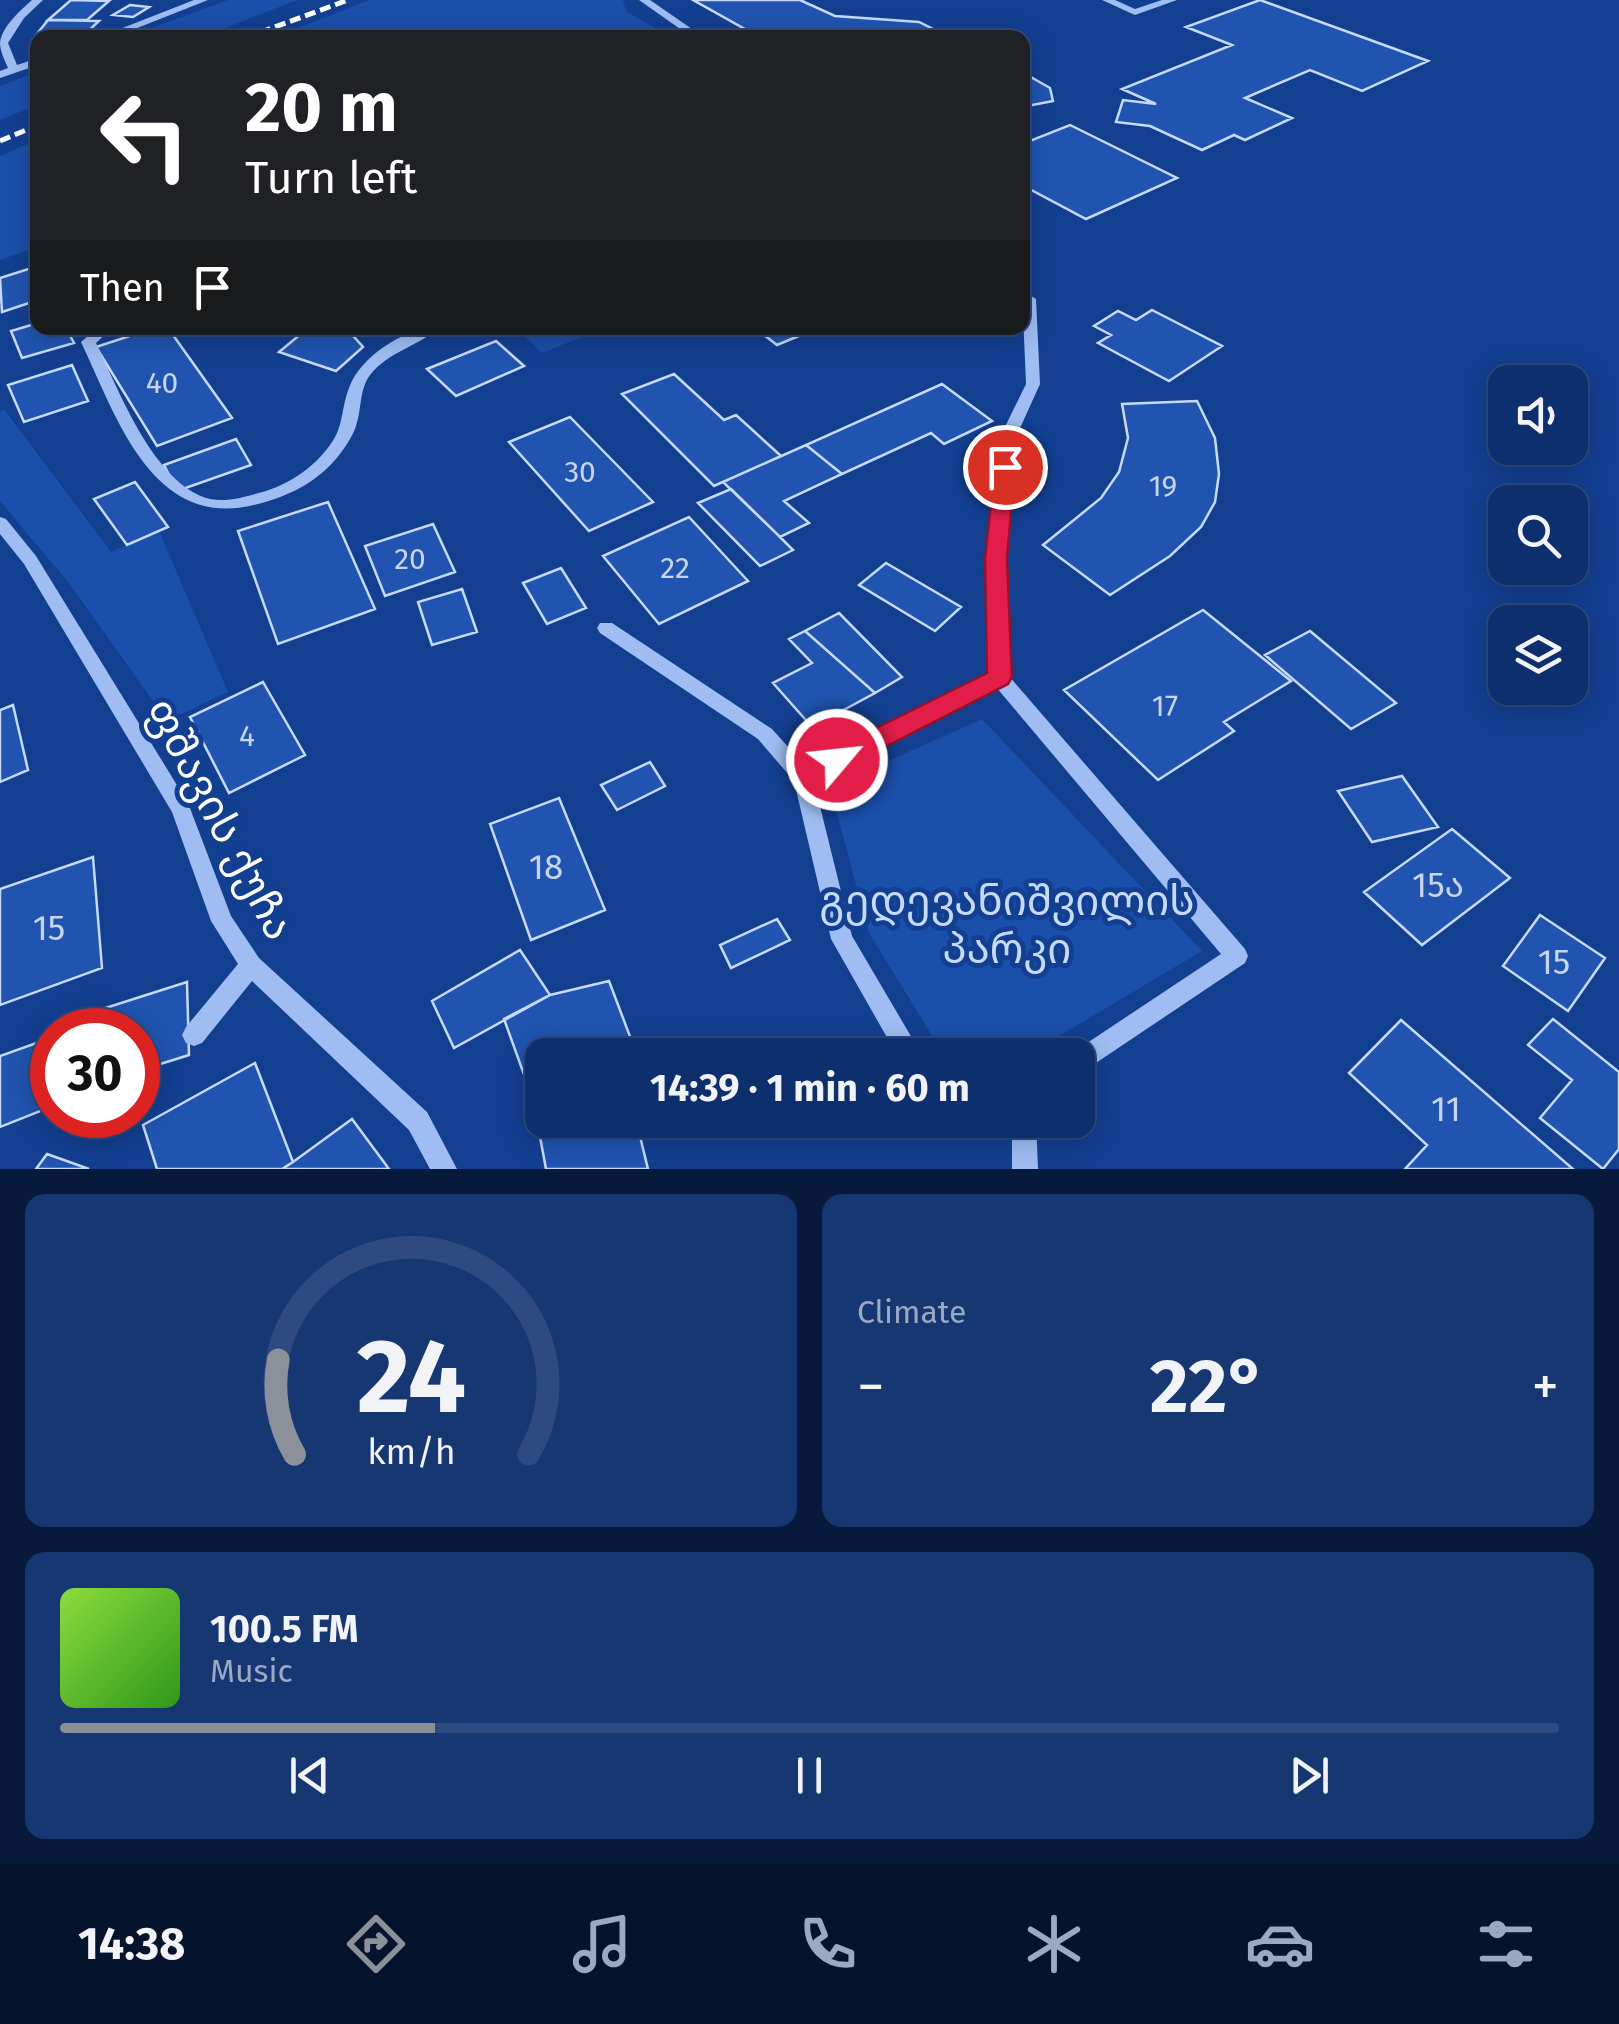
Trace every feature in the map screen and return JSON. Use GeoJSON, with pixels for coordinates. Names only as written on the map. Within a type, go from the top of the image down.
{"type":"FeatureCollection","features":[{"type":"Feature","properties":{"kind":"street"},"geometry":{"type":"LineString","coordinates":[[14,70],[4,43],[20,16],[38,0]]}},
{"type":"Feature","properties":{"kind":"street"},"geometry":{"type":"LineString","coordinates":[[123,30],[203,0]]}},
{"type":"Feature","properties":{"kind":"street"},"geometry":{"type":"LineString","coordinates":[[644,0],[688,30]]}},
{"type":"Feature","properties":{"kind":"street"},"geometry":{"type":"LineString","coordinates":[[1107,0],[1135,12],[1172,0]]}},
{"type":"Feature","properties":{"kind":"street"},"geometry":{"type":"LineString","coordinates":[[0,75],[30,64]]}},
{"type":"Feature","properties":{"kind":"street"},"geometry":{"type":"LineString","coordinates":[[1030,316],[1034,384],[1008,437],[996,558],[1000,677],[1238,956],[1095,1052]]}},
{"type":"Feature","properties":{"kind":"street"},"geometry":{"type":"LineString","coordinates":[[96,335],[88,342],[130,427],[176,491],[207,504],[240,504],[285,492],[318,468],[346,433],[359,380],[393,348],[418,335]]}},
{"type":"Feature","properties":{"kind":"street","name":"ფშავის ქუჩა"},"geometry":{"type":"LineString","coordinates":[[0,522],[30,560],[181,809],[222,921],[250,965],[418,1122],[444,1169]]}},
{"type":"Feature","properties":{"kind":"street"},"geometry":{"type":"LineString","coordinates":[[606,628],[765,734],[803,778],[842,939],[900,1038]]}},
{"type":"Feature","properties":{"kind":"street"},"geometry":{"type":"LineString","coordinates":[[803,778],[1000,677]]}},
{"type":"Feature","properties":{"kind":"street"},"geometry":{"type":"LineString","coordinates":[[194,1035],[250,965]]}},
{"type":"Feature","properties":{"kind":"street"},"geometry":{"type":"LineString","coordinates":[[1023,1138],[1025,1169]]}},
{"type":"Feature","properties":{"kind":"green space"},"geometry":{"type":"Polygon","coordinates":[[[228,0],[297,0],[220,30],[146,30],[228,0]]]}},
{"type":"Feature","properties":{"kind":"green space"},"geometry":{"type":"Polygon","coordinates":[[[369,0],[623,0],[626,11],[658,30],[293,30],[369,0]]]}},
{"type":"Feature","properties":{"kind":"green space"},"geometry":{"type":"Polygon","coordinates":[[[30,75],[30,108],[0,120],[0,86],[30,75]]]}},
{"type":"Feature","properties":{"kind":"green space"},"geometry":{"type":"Polygon","coordinates":[[[30,143],[30,249],[0,260],[0,156],[30,143]]]}},
{"type":"Feature","properties":{"kind":"green space"},"geometry":{"type":"Polygon","coordinates":[[[523,335],[587,335],[542,353],[523,335]]]}},
{"type":"Feature","properties":{"kind":"green space"},"geometry":{"type":"Polygon","coordinates":[[[4,409],[111,552],[159,531],[228,692],[167,721],[68,582],[0,501],[0,411],[4,409]]]}},
{"type":"Feature","properties":{"kind":"green space","name":"გედევანიშვილის პარკი"},"geometry":{"type":"Polygon","coordinates":[[[982,719],[1202,951],[1056,1038],[934,1038],[869,933],[830,787],[982,719]]]}},
{"type":"Feature","properties":{"kind":"building"},"geometry":{"type":"Polygon","coordinates":[[[71,0],[109,1],[87,20],[48,20],[71,0]]]}},
{"type":"Feature","properties":{"kind":"building"},"geometry":{"type":"Polygon","coordinates":[[[693,0],[800,0],[835,16],[919,22],[935,30],[747,30],[693,0]]]}},
{"type":"Feature","properties":{"kind":"building"},"geometry":{"type":"Polygon","coordinates":[[[1260,0],[1428,61],[1362,91],[1310,70],[1245,98],[1292,118],[1245,140],[1234,135],[1202,150],[1150,126],[1116,122],[1123,100],[1156,104],[1122,89],[1232,45],[1186,27],[1260,0]]]}},
{"type":"Feature","properties":{"kind":"building"},"geometry":{"type":"Polygon","coordinates":[[[130,5],[149,7],[133,17],[113,15],[130,5]]]}},
{"type":"Feature","properties":{"kind":"building"},"geometry":{"type":"Polygon","coordinates":[[[48,20],[99,21],[89,30],[40,30],[48,20]]]}},
{"type":"Feature","properties":{"kind":"building"},"geometry":{"type":"Polygon","coordinates":[[[1030,77],[1050,88],[1053,101],[1030,105],[1030,77]]]}},
{"type":"Feature","properties":{"kind":"building"},"geometry":{"type":"Polygon","coordinates":[[[1070,125],[1177,178],[1086,219],[1030,189],[1030,141],[1070,125]]]}},
{"type":"Feature","properties":{"kind":"building"},"geometry":{"type":"Polygon","coordinates":[[[30,269],[30,303],[2,312],[0,278],[30,269]]]}},
{"type":"Feature","properties":{"kind":"building"},"geometry":{"type":"Polygon","coordinates":[[[1152,310],[1222,346],[1169,381],[1098,343],[1111,335],[1094,326],[1118,311],[1136,320],[1152,310]]]}},
{"type":"Feature","properties":{"kind":"building"},"geometry":{"type":"Polygon","coordinates":[[[30,325],[30,335],[70,335],[74,343],[22,358],[11,331],[30,325]]]}},
{"type":"Feature","properties":{"kind":"building"},"geometry":{"type":"Polygon","coordinates":[[[133,335],[173,335],[232,418],[157,446],[96,347],[133,335]]]}},
{"type":"Feature","properties":{"kind":"building"},"geometry":{"type":"Polygon","coordinates":[[[300,335],[352,335],[363,347],[336,371],[279,352],[300,335]]]}},
{"type":"Feature","properties":{"kind":"building"},"geometry":{"type":"Polygon","coordinates":[[[764,335],[801,335],[777,345],[764,335]]]}},
{"type":"Feature","properties":{"kind":"building"},"geometry":{"type":"Polygon","coordinates":[[[496,341],[524,366],[456,396],[427,369],[496,341]]]}},
{"type":"Feature","properties":{"kind":"building"},"geometry":{"type":"Polygon","coordinates":[[[72,365],[88,401],[24,422],[8,385],[72,365]]]}},
{"type":"Feature","properties":{"kind":"building"},"geometry":{"type":"Polygon","coordinates":[[[674,374],[724,420],[736,415],[781,456],[714,486],[622,394],[674,374]]]}},
{"type":"Feature","properties":{"kind":"building"},"geometry":{"type":"Polygon","coordinates":[[[942,384],[992,421],[944,444],[931,433],[842,474],[806,445],[942,384]]]}},
{"type":"Feature","properties":{"kind":"building"},"geometry":{"type":"Polygon","coordinates":[[[1197,401],[1215,438],[1219,474],[1215,502],[1201,527],[1170,556],[1110,595],[1043,545],[1101,498],[1119,472],[1128,438],[1122,404],[1197,401]]]}},
{"type":"Feature","properties":{"kind":"building"},"geometry":{"type":"Polygon","coordinates":[[[570,417],[653,502],[589,531],[509,442],[570,417]]]}},
{"type":"Feature","properties":{"kind":"building"},"geometry":{"type":"Polygon","coordinates":[[[236,439],[251,465],[177,491],[164,465],[236,439]]]}},
{"type":"Feature","properties":{"kind":"building"},"geometry":{"type":"Polygon","coordinates":[[[806,445],[842,474],[784,501],[809,523],[780,537],[723,482],[806,445]]]}},
{"type":"Feature","properties":{"kind":"building"},"geometry":{"type":"Polygon","coordinates":[[[135,482],[168,527],[127,545],[94,499],[135,482]]]}},
{"type":"Feature","properties":{"kind":"building"},"geometry":{"type":"Polygon","coordinates":[[[731,489],[793,550],[760,566],[698,503],[731,489]]]}},
{"type":"Feature","properties":{"kind":"building"},"geometry":{"type":"Polygon","coordinates":[[[328,502],[375,609],[278,644],[238,531],[328,502]]]}},
{"type":"Feature","properties":{"kind":"building"},"geometry":{"type":"Polygon","coordinates":[[[689,517],[748,581],[659,624],[603,556],[689,517]]]}},
{"type":"Feature","properties":{"kind":"building"},"geometry":{"type":"Polygon","coordinates":[[[433,524],[455,572],[385,596],[365,546],[433,524]]]}},
{"type":"Feature","properties":{"kind":"building"},"geometry":{"type":"Polygon","coordinates":[[[886,563],[961,607],[935,631],[859,585],[886,563]]]}},
{"type":"Feature","properties":{"kind":"building"},"geometry":{"type":"Polygon","coordinates":[[[561,568],[586,608],[547,624],[523,583],[561,568]]]}},
{"type":"Feature","properties":{"kind":"building"},"geometry":{"type":"Polygon","coordinates":[[[462,589],[477,632],[432,645],[418,602],[462,589]]]}},
{"type":"Feature","properties":{"kind":"building"},"geometry":{"type":"Polygon","coordinates":[[[1203,610],[1291,681],[1224,722],[1234,731],[1158,780],[1064,690],[1203,610]]]}},
{"type":"Feature","properties":{"kind":"building"},"geometry":{"type":"Polygon","coordinates":[[[839,613],[902,677],[875,693],[805,631],[839,613]]]}},
{"type":"Feature","properties":{"kind":"building"},"geometry":{"type":"Polygon","coordinates":[[[805,631],[875,693],[812,727],[773,683],[812,663],[789,639],[805,631]]]}},
{"type":"Feature","properties":{"kind":"building"},"geometry":{"type":"Polygon","coordinates":[[[1310,631],[1396,703],[1351,729],[1265,655],[1310,631]]]}},
{"type":"Feature","properties":{"kind":"building"},"geometry":{"type":"Polygon","coordinates":[[[263,682],[305,755],[229,793],[190,717],[263,682]]]}},
{"type":"Feature","properties":{"kind":"building"},"geometry":{"type":"Polygon","coordinates":[[[13,705],[28,770],[0,782],[0,710],[13,705]]]}},
{"type":"Feature","properties":{"kind":"building"},"geometry":{"type":"Polygon","coordinates":[[[650,762],[665,786],[617,810],[601,785],[650,762]]]}},
{"type":"Feature","properties":{"kind":"building"},"geometry":{"type":"Polygon","coordinates":[[[1402,776],[1438,827],[1372,842],[1338,791],[1402,776]]]}},
{"type":"Feature","properties":{"kind":"building"},"geometry":{"type":"Polygon","coordinates":[[[559,798],[605,910],[531,940],[490,824],[559,798]]]}},
{"type":"Feature","properties":{"kind":"building"},"geometry":{"type":"Polygon","coordinates":[[[1452,829],[1510,878],[1422,945],[1364,892],[1452,829]]]}},
{"type":"Feature","properties":{"kind":"building"},"geometry":{"type":"Polygon","coordinates":[[[93,857],[102,968],[0,1005],[0,889],[93,857]]]}},
{"type":"Feature","properties":{"kind":"building"},"geometry":{"type":"Polygon","coordinates":[[[1540,915],[1605,958],[1568,1011],[1503,966],[1540,915]]]}},
{"type":"Feature","properties":{"kind":"building"},"geometry":{"type":"Polygon","coordinates":[[[777,919],[790,940],[731,968],[720,945],[777,919]]]}},
{"type":"Feature","properties":{"kind":"building"},"geometry":{"type":"Polygon","coordinates":[[[520,950],[550,995],[454,1048],[432,1001],[520,950]]]}},
{"type":"Feature","properties":{"kind":"building"},"geometry":{"type":"Polygon","coordinates":[[[609,981],[631,1038],[525,1038],[525,1077],[504,1019],[550,995],[609,981]]]}},
{"type":"Feature","properties":{"kind":"building"},"geometry":{"type":"Polygon","coordinates":[[[187,982],[189,1055],[160,1064],[160,1008],[105,1008],[187,982]]]}},
{"type":"Feature","properties":{"kind":"building"},"geometry":{"type":"Polygon","coordinates":[[[1553,1019],[1619,1072],[1619,1149],[1603,1169],[1540,1118],[1572,1080],[1528,1045],[1553,1019]]]}},
{"type":"Feature","properties":{"kind":"building"},"geometry":{"type":"Polygon","coordinates":[[[1401,1020],[1573,1169],[1405,1169],[1427,1145],[1349,1073],[1401,1020]]]}},
{"type":"Feature","properties":{"kind":"building"},"geometry":{"type":"Polygon","coordinates":[[[30,1045],[30,1115],[0,1127],[0,1056],[30,1045]]]}},
{"type":"Feature","properties":{"kind":"building"},"geometry":{"type":"Polygon","coordinates":[[[255,1063],[293,1162],[282,1169],[157,1169],[147,1138],[160,1138],[160,1116],[255,1063]]]}},
{"type":"Feature","properties":{"kind":"building"},"geometry":{"type":"Polygon","coordinates":[[[352,1119],[389,1169],[282,1169],[293,1162],[352,1119]]]}},
{"type":"Feature","properties":{"kind":"building"},"geometry":{"type":"Polygon","coordinates":[[[540,1138],[640,1138],[648,1169],[546,1169],[540,1138]]]}},
{"type":"Feature","properties":{"kind":"building"},"geometry":{"type":"Polygon","coordinates":[[[47,1154],[89,1169],[36,1169],[47,1154]]]}},
{"type":"Feature","properties":{"kind":"railway"},"geometry":{"type":"LineString","coordinates":[[267,30],[348,0]]}},
{"type":"Feature","properties":{"kind":"railway"},"geometry":{"type":"LineString","coordinates":[[0,141],[30,128]]}},
{"type":"Feature","properties":{"kind":"route"},"geometry":{"type":"LineString","coordinates":[[837,760],[1000,677],[996,558],[1005,467]]}}]}
